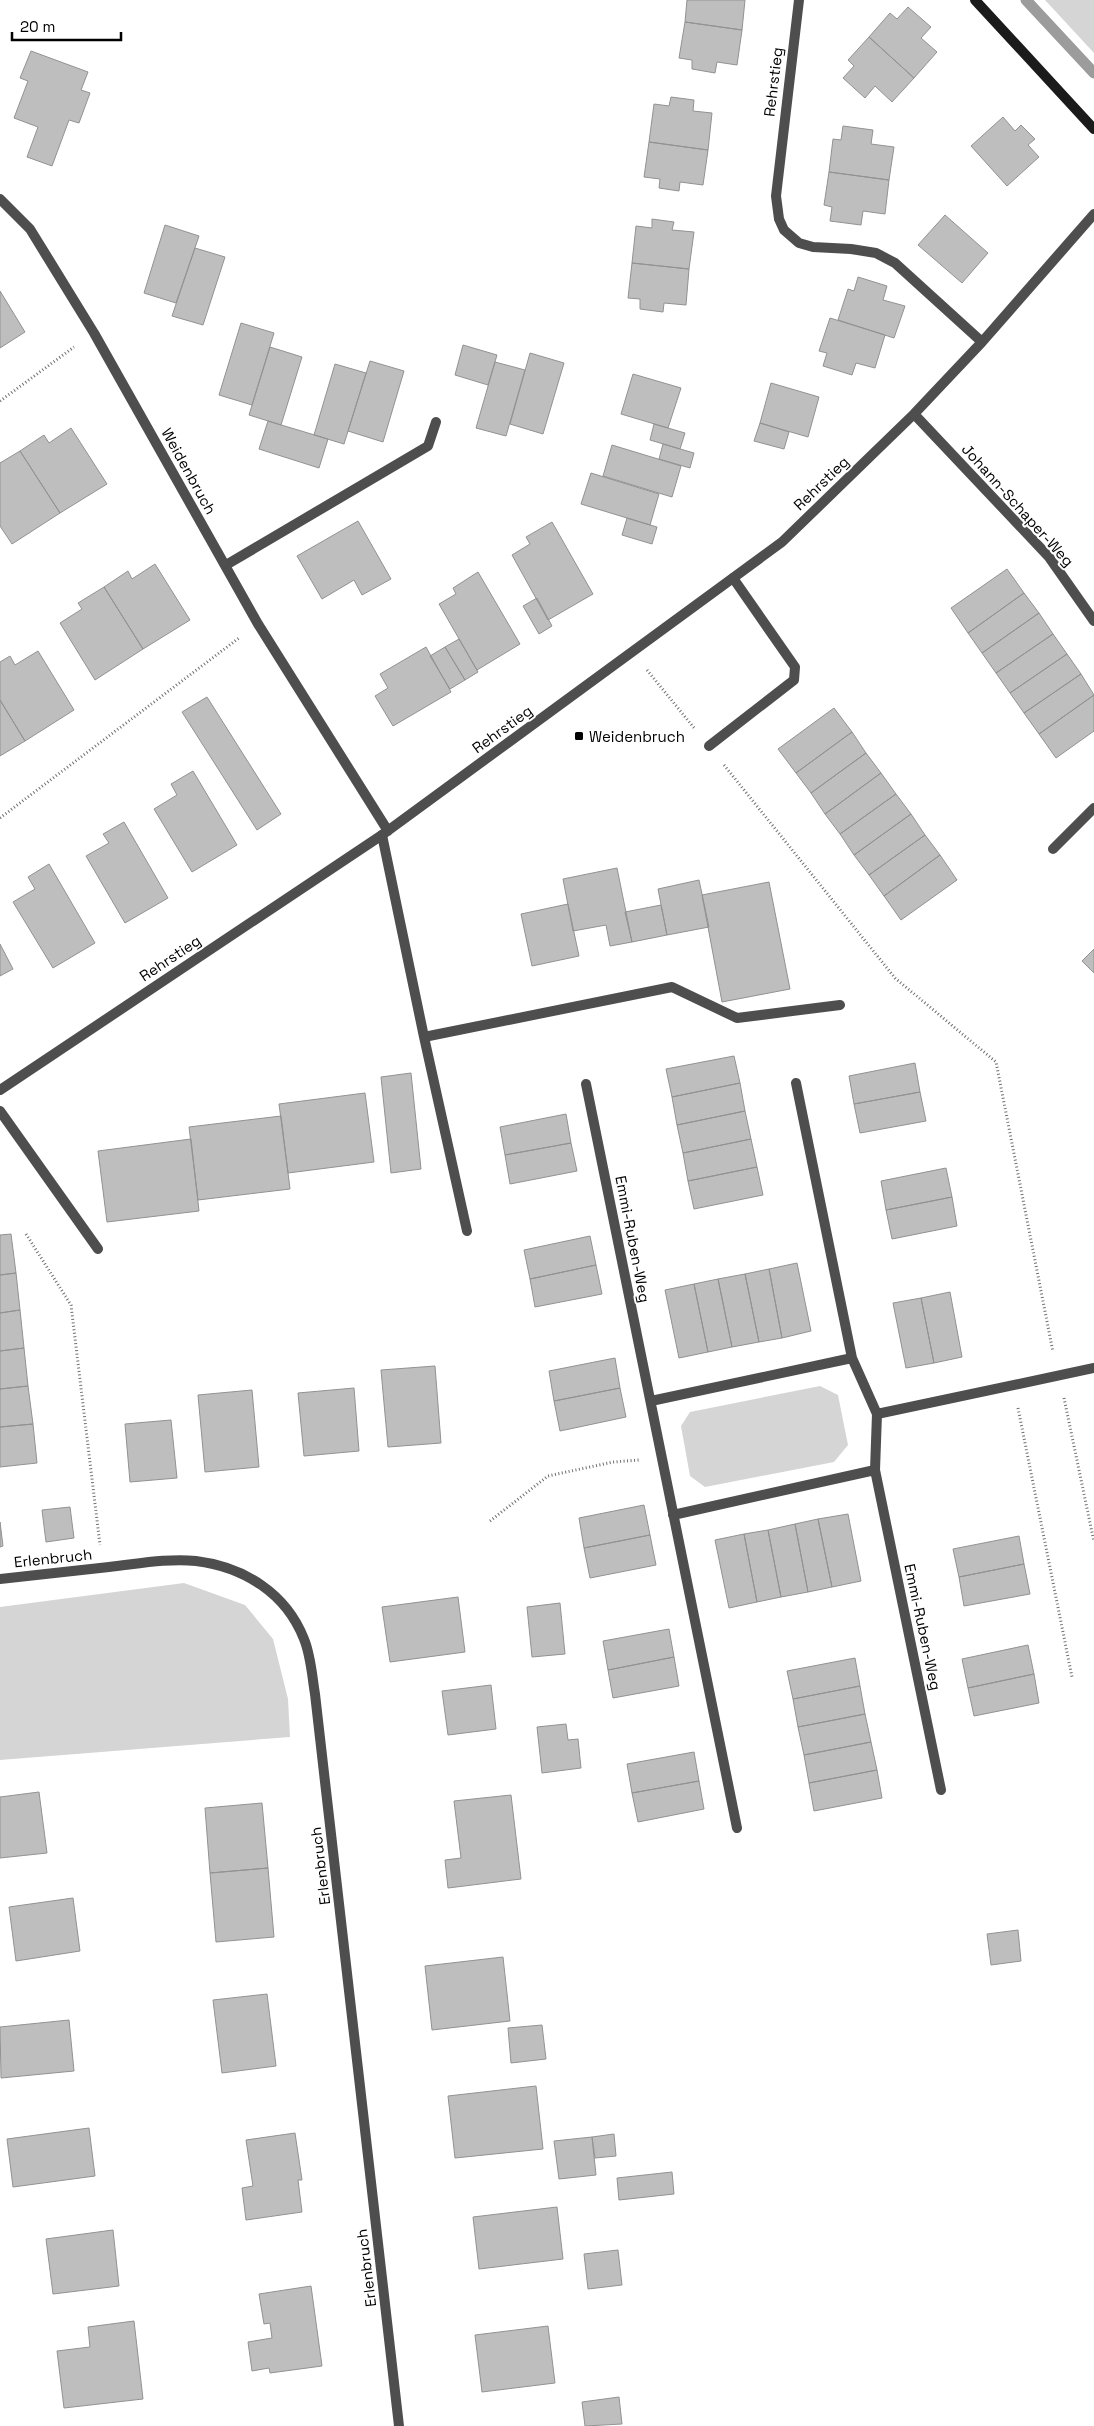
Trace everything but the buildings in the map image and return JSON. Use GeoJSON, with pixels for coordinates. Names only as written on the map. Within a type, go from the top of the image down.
{"type":"FeatureCollection","features":[{"type":"Feature","properties":{"kind":"main road"},"geometry":{"type":"LineString","coordinates":[[975,0],[1094,129]]}},
{"type":"Feature","properties":{"kind":"street","name":"Rehrstieg"},"geometry":{"type":"LineString","coordinates":[[799,0],[776,196],[779,219],[784,230],[799,243],[813,247],[851,249],[876,254],[895,263],[982,342]]}},
{"type":"Feature","properties":{"kind":"street","name":"Weidenbruch"},"geometry":{"type":"LineString","coordinates":[[0,199],[30,229],[94,333],[258,624],[385,833]]}},
{"type":"Feature","properties":{"kind":"street","name":"Rehrstieg"},"geometry":{"type":"LineString","coordinates":[[0,1090],[385,833],[782,542],[914,414],[982,342],[1094,214]]}},
{"type":"Feature","properties":{"kind":"street","name":"Johann-Schaper-Weg"},"geometry":{"type":"LineString","coordinates":[[914,414],[1049,557],[1094,621]]}},
{"type":"Feature","properties":{"kind":"street"},"geometry":{"type":"LineString","coordinates":[[226,566],[428,446],[436,422]]}},
{"type":"Feature","properties":{"kind":"street"},"geometry":{"type":"LineString","coordinates":[[709,746],[794,680],[794,667],[733,578]]}},
{"type":"Feature","properties":{"kind":"street"},"geometry":{"type":"LineString","coordinates":[[1053,849],[1094,808]]}},
{"type":"Feature","properties":{"kind":"street"},"geometry":{"type":"LineString","coordinates":[[385,833],[424,1037],[467,1232]]}},
{"type":"Feature","properties":{"kind":"street"},"geometry":{"type":"LineString","coordinates":[[424,1037],[672,987],[737,1018],[840,1005]]}},
{"type":"Feature","properties":{"kind":"street","name":"Emmi-Ruben-Weg"},"geometry":{"type":"LineString","coordinates":[[796,1083],[852,1358],[877,1414],[875,1470],[941,1790]]}},
{"type":"Feature","properties":{"kind":"street","name":"Emmi-Ruben-Weg"},"geometry":{"type":"LineString","coordinates":[[586,1084],[737,1828]]}},
{"type":"Feature","properties":{"kind":"street"},"geometry":{"type":"LineString","coordinates":[[0,1111],[98,1249]]}},
{"type":"Feature","properties":{"kind":"street"},"geometry":{"type":"LineString","coordinates":[[650,1401],[852,1358]]}},
{"type":"Feature","properties":{"kind":"street"},"geometry":{"type":"LineString","coordinates":[[877,1414],[1094,1368]]}},
{"type":"Feature","properties":{"kind":"street"},"geometry":{"type":"LineString","coordinates":[[673,1515],[875,1470]]}},
{"type":"Feature","properties":{"kind":"street","name":"Erlenbruch"},"geometry":{"type":"LineString","coordinates":[[0,1579],[166,1561],[195,1561],[230,1569],[266,1587],[280,1599],[296,1621],[305,1640],[311,1666],[323,1764],[399,2426]]}},
{"type":"Feature","properties":{"kind":"path"},"geometry":{"type":"LineString","coordinates":[[0,401],[94,333]]}},
{"type":"Feature","properties":{"kind":"path"},"geometry":{"type":"LineString","coordinates":[[0,818],[258,624]]}},
{"type":"Feature","properties":{"kind":"path"},"geometry":{"type":"LineString","coordinates":[[632,652],[895,978],[996,1062],[1058,1377],[1094,1542]]}},
{"type":"Feature","properties":{"kind":"path"},"geometry":{"type":"LineString","coordinates":[[26,1234],[71,1304],[102,1568]]}},
{"type":"Feature","properties":{"kind":"path"},"geometry":{"type":"LineString","coordinates":[[1013,1386],[1072,1676]]}},
{"type":"Feature","properties":{"kind":"path"},"geometry":{"type":"LineString","coordinates":[[490,1521],[548,1476],[613,1462],[662,1458]]}},
{"type":"Feature","properties":{"kind":"shaded area"},"geometry":{"type":"Polygon","coordinates":[[[1045,0],[1094,0],[1094,53],[1045,0]]]}},
{"type":"Feature","properties":{"kind":"shaded area"},"geometry":{"type":"Polygon","coordinates":[[[820,1386],[838,1395],[848,1445],[834,1462],[705,1487],[690,1476],[681,1426],[690,1412],[820,1386]]]}},
{"type":"Feature","properties":{"kind":"shaded area"},"geometry":{"type":"Polygon","coordinates":[[[184,1583],[245,1605],[273,1639],[288,1699],[290,1737],[0,1760],[0,1607],[184,1583]]]}},
{"type":"Feature","properties":{"kind":"waterway"},"geometry":{"type":"LineString","coordinates":[[1026,0],[1094,73]]}},
{"type":"Feature","properties":{"kind":"place","name":"Weidenbruch"},"geometry":{"type":"Point","coordinates":[579,736]}}]}
